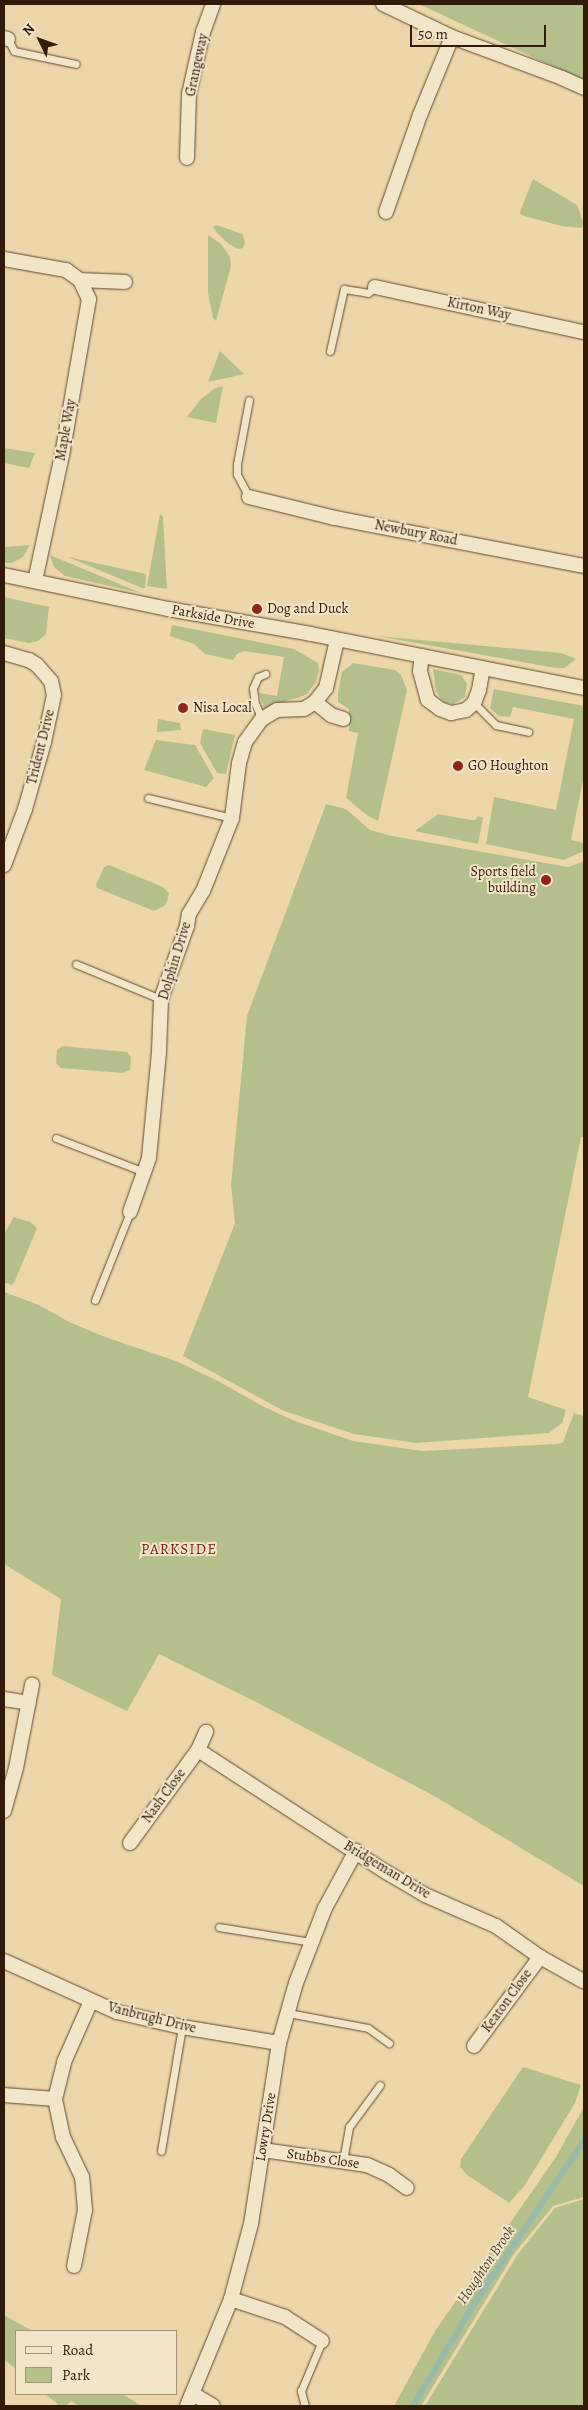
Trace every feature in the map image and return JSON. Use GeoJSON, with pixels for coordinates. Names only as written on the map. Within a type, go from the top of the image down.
{"type":"FeatureCollection","features":[{"type":"Feature","properties":{"kind":"street","name":"Grangeway"},"geometry":{"type":"LineString","coordinates":[[188,158],[189,94],[203,32],[213,4]]}},
{"type":"Feature","properties":{"kind":"street"},"geometry":{"type":"LineString","coordinates":[[383,4],[452,37],[584,88]]}},
{"type":"Feature","properties":{"kind":"street"},"geometry":{"type":"LineString","coordinates":[[386,212],[420,115],[452,37]]}},
{"type":"Feature","properties":{"kind":"street"},"geometry":{"type":"LineString","coordinates":[[4,258],[66,270],[80,280],[125,282]]}},
{"type":"Feature","properties":{"kind":"street","name":"Maple Way"},"geometry":{"type":"LineString","coordinates":[[35,581],[62,454],[90,299],[80,280]]}},
{"type":"Feature","properties":{"kind":"street","name":"Kirton Way"},"geometry":{"type":"LineString","coordinates":[[375,286],[584,332]]}},
{"type":"Feature","properties":{"kind":"street","name":"Newbury Road"},"geometry":{"type":"LineString","coordinates":[[248,497],[335,518],[584,566]]}},
{"type":"Feature","properties":{"kind":"street","name":"Parkside Drive"},"geometry":{"type":"LineString","coordinates":[[4,575],[168,609],[584,688]]}},
{"type":"Feature","properties":{"kind":"street"},"geometry":{"type":"LineString","coordinates":[[262,719],[277,710],[295,711],[304,709],[315,702],[326,688],[338,640]]}},
{"type":"Feature","properties":{"kind":"street","name":"Trident Drive"},"geometry":{"type":"LineString","coordinates":[[4,653],[29,660],[37,665],[51,681],[54,695],[44,742],[25,809],[4,866]]}},
{"type":"Feature","properties":{"kind":"street"},"geometry":{"type":"LineString","coordinates":[[422,656],[420,671],[428,700],[440,709],[452,713],[466,710],[474,703],[479,690],[483,668]]}},
{"type":"Feature","properties":{"kind":"street"},"geometry":{"type":"LineString","coordinates":[[315,702],[331,716],[343,720]]}},
{"type":"Feature","properties":{"kind":"street","name":"Dolphin Drive"},"geometry":{"type":"LineString","coordinates":[[130,1212],[149,1158],[162,998],[187,926],[189,914],[204,888],[232,818],[239,763],[245,742],[262,719]]}},
{"type":"Feature","properties":{"kind":"street"},"geometry":{"type":"LineString","coordinates":[[4,1811],[30,1703],[32,1684]]}},
{"type":"Feature","properties":{"kind":"street"},"geometry":{"type":"LineString","coordinates":[[4,1699],[30,1703]]}},
{"type":"Feature","properties":{"kind":"street","name":"Nash Close"},"geometry":{"type":"LineString","coordinates":[[130,1843],[198,1750],[206,1732]]}},
{"type":"Feature","properties":{"kind":"street","name":"Bridgeman Drive"},"geometry":{"type":"LineString","coordinates":[[198,1750],[284,1808],[425,1895],[496,1926],[540,1957],[583,1980]]}},
{"type":"Feature","properties":{"kind":"street","name":"Lowry Drive"},"geometry":{"type":"LineString","coordinates":[[190,2400],[231,2299],[251,2224],[279,2043],[296,1982],[325,1908],[356,1851]]}},
{"type":"Feature","properties":{"kind":"street","name":"Keaton Close"},"geometry":{"type":"LineString","coordinates":[[474,2046],[540,1957]]}},
{"type":"Feature","properties":{"kind":"street","name":"Vanbrugh Drive"},"geometry":{"type":"LineString","coordinates":[[4,1961],[91,2002],[126,2014],[182,2027],[279,2043]]}},
{"type":"Feature","properties":{"kind":"street"},"geometry":{"type":"LineString","coordinates":[[74,2266],[85,2210],[82,2177],[63,2137],[55,2099],[64,2062],[91,2002]]}},
{"type":"Feature","properties":{"kind":"street"},"geometry":{"type":"LineString","coordinates":[[4,2095],[55,2099]]}},
{"type":"Feature","properties":{"kind":"street","name":"Stubbs Close"},"geometry":{"type":"LineString","coordinates":[[263,2150],[367,2165],[389,2175],[407,2188]]}},
{"type":"Feature","properties":{"kind":"street"},"geometry":{"type":"LineString","coordinates":[[231,2299],[285,2317],[322,2341]]}},
{"type":"Feature","properties":{"kind":"street"},"geometry":{"type":"LineString","coordinates":[[190,2400],[213,2406]]}},
{"type":"Feature","properties":{"kind":"lane"},"geometry":{"type":"LineString","coordinates":[[6,38],[14,51],[76,64]]}},
{"type":"Feature","properties":{"kind":"lane"},"geometry":{"type":"LineString","coordinates":[[330,351],[344,289],[368,293],[375,286]]}},
{"type":"Feature","properties":{"kind":"lane"},"geometry":{"type":"LineString","coordinates":[[248,497],[237,474],[237,464],[249,400]]}},
{"type":"Feature","properties":{"kind":"lane"},"geometry":{"type":"LineString","coordinates":[[262,719],[255,703],[254,688],[258,677],[265,674]]}},
{"type":"Feature","properties":{"kind":"lane"},"geometry":{"type":"LineString","coordinates":[[474,703],[496,725],[528,732]]}},
{"type":"Feature","properties":{"kind":"lane"},"geometry":{"type":"LineString","coordinates":[[148,798],[232,818]]}},
{"type":"Feature","properties":{"kind":"lane"},"geometry":{"type":"LineString","coordinates":[[76,964],[162,998]]}},
{"type":"Feature","properties":{"kind":"lane"},"geometry":{"type":"LineString","coordinates":[[56,1138],[144,1172]]}},
{"type":"Feature","properties":{"kind":"lane"},"geometry":{"type":"LineString","coordinates":[[95,1300],[130,1212]]}},
{"type":"Feature","properties":{"kind":"lane"},"geometry":{"type":"LineString","coordinates":[[219,1927],[312,1942]]}},
{"type":"Feature","properties":{"kind":"lane"},"geometry":{"type":"LineString","coordinates":[[288,2013],[368,2028],[389,2043]]}},
{"type":"Feature","properties":{"kind":"lane"},"geometry":{"type":"LineString","coordinates":[[161,2151],[182,2027]]}},
{"type":"Feature","properties":{"kind":"lane"},"geometry":{"type":"LineString","coordinates":[[343,2162],[349,2127],[380,2085]]}},
{"type":"Feature","properties":{"kind":"lane"},"geometry":{"type":"LineString","coordinates":[[305,2406],[301,2391],[322,2341]]}},
{"type":"Feature","properties":{"kind":"green space"},"geometry":{"type":"Polygon","coordinates":[[[419,4],[584,4],[584,81],[419,4]]]}},
{"type":"Feature","properties":{"kind":"green space"},"geometry":{"type":"Polygon","coordinates":[[[533,179],[577,205],[583,222],[582,228],[561,226],[521,215],[520,212],[533,179]]]}},
{"type":"Feature","properties":{"kind":"green space"},"geometry":{"type":"Polygon","coordinates":[[[217,225],[242,234],[245,242],[243,248],[238,249],[229,244],[213,227],[217,225]]]}},
{"type":"Feature","properties":{"kind":"green space"},"geometry":{"type":"Polygon","coordinates":[[[208,235],[221,244],[230,257],[231,266],[216,321],[213,318],[208,293],[208,235]]]}},
{"type":"Feature","properties":{"kind":"green space"},"geometry":{"type":"Polygon","coordinates":[[[220,351],[244,374],[208,382],[220,351]]]}},
{"type":"Feature","properties":{"kind":"green space"},"geometry":{"type":"Polygon","coordinates":[[[223,386],[216,423],[187,417],[201,399],[215,388],[223,386]]]}},
{"type":"Feature","properties":{"kind":"green space"},"geometry":{"type":"Polygon","coordinates":[[[4,448],[35,453],[29,468],[4,463],[4,448]]]}},
{"type":"Feature","properties":{"kind":"green space"},"geometry":{"type":"Polygon","coordinates":[[[160,514],[163,517],[167,589],[147,586],[160,514]]]}},
{"type":"Feature","properties":{"kind":"green space"},"geometry":{"type":"Polygon","coordinates":[[[30,545],[23,557],[12,563],[4,563],[4,547],[30,545]]]}},
{"type":"Feature","properties":{"kind":"green space"},"geometry":{"type":"Polygon","coordinates":[[[50,555],[141,593],[65,576],[54,567],[50,555]]]}},
{"type":"Feature","properties":{"kind":"green space"},"geometry":{"type":"Polygon","coordinates":[[[68,557],[146,574],[145,588],[142,588],[68,557]]]}},
{"type":"Feature","properties":{"kind":"green space"},"geometry":{"type":"Polygon","coordinates":[[[4,597],[49,607],[46,634],[38,641],[29,643],[4,638],[4,597]]]}},
{"type":"Feature","properties":{"kind":"green space"},"geometry":{"type":"Polygon","coordinates":[[[172,625],[294,649],[318,663],[319,670],[316,682],[307,694],[269,709],[264,708],[259,693],[277,696],[284,657],[244,651],[237,654],[233,660],[205,654],[194,644],[170,636],[172,625]]]}},
{"type":"Feature","properties":{"kind":"green space"},"geometry":{"type":"Polygon","coordinates":[[[377,636],[561,653],[576,659],[564,668],[556,668],[377,636]]]}},
{"type":"Feature","properties":{"kind":"green space"},"geometry":{"type":"Polygon","coordinates":[[[353,663],[395,670],[401,675],[407,690],[378,821],[368,816],[346,798],[358,733],[349,731],[349,709],[338,702],[338,692],[342,672],[353,663]]]}},
{"type":"Feature","properties":{"kind":"green space"},"geometry":{"type":"Polygon","coordinates":[[[433,669],[461,675],[467,684],[465,697],[453,704],[446,703],[441,699],[436,691],[433,669]]]}},
{"type":"Feature","properties":{"kind":"green space"},"geometry":{"type":"Polygon","coordinates":[[[494,689],[584,706],[584,775],[571,840],[584,843],[584,851],[564,860],[486,844],[494,797],[556,810],[574,719],[513,707],[510,717],[499,716],[490,708],[494,689]]]}},
{"type":"Feature","properties":{"kind":"green space"},"geometry":{"type":"Polygon","coordinates":[[[158,719],[180,723],[181,730],[157,732],[158,719]]]}},
{"type":"Feature","properties":{"kind":"green space"},"geometry":{"type":"Polygon","coordinates":[[[203,729],[235,735],[226,774],[217,773],[200,743],[203,729]]]}},
{"type":"Feature","properties":{"kind":"green space"},"geometry":{"type":"Polygon","coordinates":[[[156,740],[195,745],[214,778],[206,787],[144,770],[156,740]]]}},
{"type":"Feature","properties":{"kind":"green space"},"geometry":{"type":"Polygon","coordinates":[[[326,804],[346,809],[370,830],[392,836],[568,867],[584,861],[584,1137],[581,1137],[528,1397],[566,1410],[562,1423],[549,1433],[416,1443],[354,1434],[284,1411],[183,1356],[235,1223],[231,1185],[247,1016],[326,804]]]}},
{"type":"Feature","properties":{"kind":"green space"},"geometry":{"type":"Polygon","coordinates":[[[438,814],[471,820],[475,820],[478,816],[483,818],[478,844],[415,831],[438,814]]]}},
{"type":"Feature","properties":{"kind":"green space"},"geometry":{"type":"Polygon","coordinates":[[[109,865],[163,887],[169,893],[167,902],[164,906],[154,911],[97,888],[96,885],[104,867],[109,865]]]}},
{"type":"Feature","properties":{"kind":"green space"},"geometry":{"type":"Polygon","coordinates":[[[62,1046],[127,1052],[131,1057],[130,1070],[123,1073],[61,1068],[56,1063],[57,1050],[62,1046]]]}},
{"type":"Feature","properties":{"kind":"green space"},"geometry":{"type":"Polygon","coordinates":[[[14,1217],[30,1222],[37,1228],[14,1283],[11,1285],[4,1282],[4,1234],[14,1217]]]}},
{"type":"Feature","properties":{"kind":"green space"},"geometry":{"type":"Polygon","coordinates":[[[4,1292],[39,1305],[69,1322],[105,1337],[176,1361],[295,1421],[353,1441],[422,1451],[558,1444],[563,1442],[574,1413],[584,1416],[584,1886],[436,1797],[256,1702],[159,1654],[127,1711],[52,1675],[61,1599],[4,1564],[4,1292]]]}},
{"type":"Feature","properties":{"kind":"green space"},"geometry":{"type":"Polygon","coordinates":[[[523,2067],[581,2085],[575,2103],[558,2131],[525,2185],[509,2203],[467,2175],[460,2167],[461,2159],[523,2067]]]}},
{"type":"Feature","properties":{"kind":"green space"},"geometry":{"type":"Polygon","coordinates":[[[584,2107],[584,2197],[553,2206],[514,2254],[421,2406],[394,2406],[435,2331],[556,2157],[584,2107]]]}},
{"type":"Feature","properties":{"kind":"green space"},"geometry":{"type":"Polygon","coordinates":[[[584,2199],[584,2406],[425,2406],[518,2254],[555,2208],[584,2199]]]}},
{"type":"Feature","properties":{"kind":"green space"},"geometry":{"type":"Polygon","coordinates":[[[4,2315],[30,2330],[15,2330],[15,2368],[4,2360],[4,2315]]]}},
{"type":"Feature","properties":{"kind":"green space"},"geometry":{"type":"Polygon","coordinates":[[[46,2395],[124,2395],[141,2406],[79,2406],[71,2401],[66,2406],[60,2406],[46,2395]]]}},
{"type":"Feature","properties":{"kind":"waterway","name":"Houghton Brook"},"geometry":{"type":"LineString","coordinates":[[413,2406],[474,2304],[584,2141]]}},
{"type":"Feature","properties":{"kind":"place","name":"Dog and Duck"},"geometry":{"type":"Point","coordinates":[257,609]}},
{"type":"Feature","properties":{"kind":"place","name":"Nisa Local"},"geometry":{"type":"Point","coordinates":[183,708]}},
{"type":"Feature","properties":{"kind":"place","name":"GO Houghton"},"geometry":{"type":"Point","coordinates":[458,766]}},
{"type":"Feature","properties":{"kind":"place","name":"Sports field building"},"geometry":{"type":"Point","coordinates":[546,880]}},
{"type":"Feature","properties":{"kind":"district","name":"PARKSIDE"},"geometry":{"type":"Point","coordinates":[179,1550]}}]}
